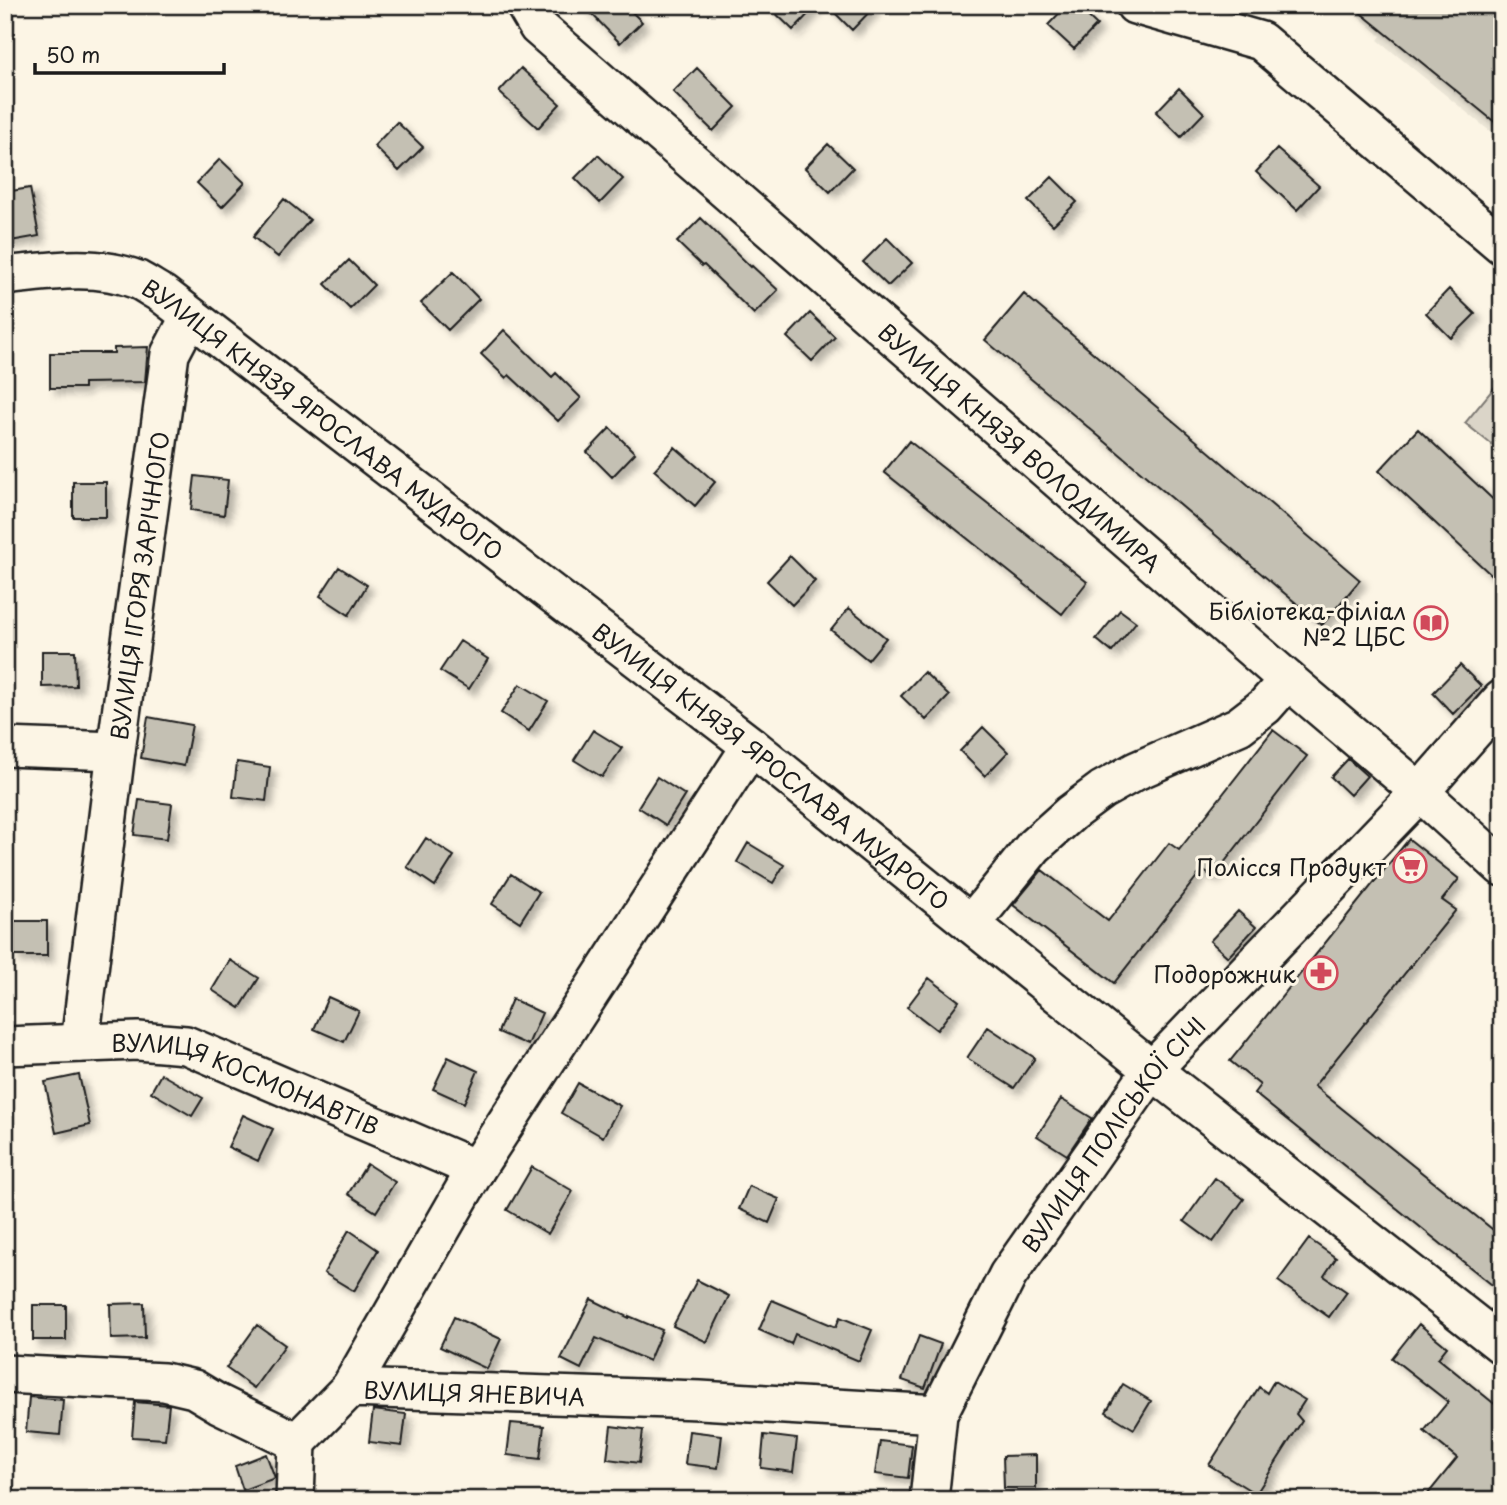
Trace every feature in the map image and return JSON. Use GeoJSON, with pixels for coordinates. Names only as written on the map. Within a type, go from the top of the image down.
{"type":"FeatureCollection","features":[{"type":"Feature","properties":{"kind":"street"},"geometry":{"type":"LineString","coordinates":[[1135,5],[1261,41]]}},
{"type":"Feature","properties":{"kind":"street"},"geometry":{"type":"LineString","coordinates":[[1240,5],[1261,41],[1502,246]]}},
{"type":"Feature","properties":{"kind":"street","name":"ВУЛИЦЯ КНЯЗЯ ВОЛОДИМИРА"},"geometry":{"type":"LineString","coordinates":[[531,16],[1288,680],[1420,792],[1502,867]]}},
{"type":"Feature","properties":{"kind":"street","name":"ВУЛИЦЯ КНЯЗЯ ЯРОСЛАВА МУДРОГО"},"geometry":{"type":"LineString","coordinates":[[5,276],[70,269],[107,272],[137,280],[162,294],[751,746],[1152,1070],[1502,1345]]}},
{"type":"Feature","properties":{"kind":"street","name":"ВУЛИЦЯ ІГОРЯ ЗАРІЧНОГО"},"geometry":{"type":"LineString","coordinates":[[5,747],[116,751],[170,354],[190,316]]}},
{"type":"Feature","properties":{"kind":"street"},"geometry":{"type":"LineString","coordinates":[[971,924],[1034,846],[1071,813],[1102,790],[1136,771],[1240,726],[1265,706],[1288,680]]}},
{"type":"Feature","properties":{"kind":"street","name":"ВУЛИЦЯ ПОЛІСЬКОЇ СІЧІ"},"geometry":{"type":"LineString","coordinates":[[929,1500],[938,1413],[1008,1275],[1152,1070],[1420,792],[1502,699]]}},
{"type":"Feature","properties":{"kind":"street"},"geometry":{"type":"LineString","coordinates":[[350,1388],[476,1169],[751,746]]}},
{"type":"Feature","properties":{"kind":"street"},"geometry":{"type":"LineString","coordinates":[[80,1043],[116,751]]}},
{"type":"Feature","properties":{"kind":"street","name":"ВУЛИЦЯ КОСМОНАВТІВ"},"geometry":{"type":"LineString","coordinates":[[5,1046],[138,1041],[186,1045],[476,1169]]}},
{"type":"Feature","properties":{"kind":"street"},"geometry":{"type":"LineString","coordinates":[[5,1374],[164,1382],[194,1389],[297,1442],[295,1500]]}},
{"type":"Feature","properties":{"kind":"street","name":"ВУЛИЦЯ ЯНЕВИЧА"},"geometry":{"type":"LineString","coordinates":[[297,1442],[350,1388],[700,1400],[938,1413]]}},
{"type":"Feature","properties":{"kind":"shaded area"},"geometry":{"type":"Polygon","coordinates":[[[1346,5],[1502,5],[1502,141],[1378,40],[1381,36],[1346,5]]]}},
{"type":"Feature","properties":{"kind":"shaded area"},"geometry":{"type":"Polygon","coordinates":[[[1502,378],[1502,453],[1465,423],[1502,378]]]}},
{"type":"Feature","properties":{"kind":"building"},"geometry":{"type":"Polygon","coordinates":[[[583,5],[625,5],[642,22],[620,43],[583,5]]]}},
{"type":"Feature","properties":{"kind":"building"},"geometry":{"type":"Polygon","coordinates":[[[767,5],[817,5],[793,30],[767,5]]]}},
{"type":"Feature","properties":{"kind":"building"},"geometry":{"type":"Polygon","coordinates":[[[827,5],[876,5],[852,30],[827,5]]]}},
{"type":"Feature","properties":{"kind":"building"},"geometry":{"type":"Polygon","coordinates":[[[1067,5],[1076,5],[1097,25],[1074,49],[1048,25],[1067,5]]]}},
{"type":"Feature","properties":{"kind":"building"},"geometry":{"type":"Polygon","coordinates":[[[1351,5],[1502,5],[1502,128],[1351,5]]]}},
{"type":"Feature","properties":{"kind":"building"},"geometry":{"type":"Polygon","coordinates":[[[521,68],[560,104],[538,128],[499,92],[521,68]]]}},
{"type":"Feature","properties":{"kind":"building"},"geometry":{"type":"Polygon","coordinates":[[[697,68],[736,107],[713,131],[673,92],[697,68]]]}},
{"type":"Feature","properties":{"kind":"building"},"geometry":{"type":"Polygon","coordinates":[[[1179,88],[1204,113],[1181,137],[1156,112],[1179,88]]]}},
{"type":"Feature","properties":{"kind":"building"},"geometry":{"type":"Polygon","coordinates":[[[397,122],[423,147],[399,171],[374,146],[397,122]]]}},
{"type":"Feature","properties":{"kind":"building"},"geometry":{"type":"Polygon","coordinates":[[[828,144],[853,168],[830,192],[805,168],[828,144]]]}},
{"type":"Feature","properties":{"kind":"building"},"geometry":{"type":"Polygon","coordinates":[[[1277,149],[1319,186],[1297,210],[1256,172],[1277,149]]]}},
{"type":"Feature","properties":{"kind":"building"},"geometry":{"type":"Polygon","coordinates":[[[598,155],[623,179],[600,203],[575,178],[598,155]]]}},
{"type":"Feature","properties":{"kind":"building"},"geometry":{"type":"Polygon","coordinates":[[[220,159],[245,183],[222,207],[197,183],[220,159]]]}},
{"type":"Feature","properties":{"kind":"building"},"geometry":{"type":"Polygon","coordinates":[[[1052,177],[1077,202],[1053,225],[1028,201],[1052,177]]]}},
{"type":"Feature","properties":{"kind":"building"},"geometry":{"type":"Polygon","coordinates":[[[30,188],[39,236],[5,242],[5,192],[30,188]]]}},
{"type":"Feature","properties":{"kind":"building"},"geometry":{"type":"Polygon","coordinates":[[[284,199],[310,220],[278,257],[253,237],[284,199]]]}},
{"type":"Feature","properties":{"kind":"building"},"geometry":{"type":"Polygon","coordinates":[[[701,218],[778,290],[754,314],[677,242],[701,218]]]}},
{"type":"Feature","properties":{"kind":"building"},"geometry":{"type":"Polygon","coordinates":[[[887,238],[912,263],[888,286],[863,262],[887,238]]]}},
{"type":"Feature","properties":{"kind":"building"},"geometry":{"type":"Polygon","coordinates":[[[349,260],[374,285],[350,309],[325,284],[349,260]]]}},
{"type":"Feature","properties":{"kind":"building"},"geometry":{"type":"Polygon","coordinates":[[[453,272],[479,299],[448,330],[421,303],[453,272]]]}},
{"type":"Feature","properties":{"kind":"building"},"geometry":{"type":"Polygon","coordinates":[[[1449,289],[1475,314],[1451,338],[1426,313],[1449,289]]]}},
{"type":"Feature","properties":{"kind":"building"},"geometry":{"type":"Polygon","coordinates":[[[1024,294],[1360,580],[1322,625],[985,340],[1024,294]]]}},
{"type":"Feature","properties":{"kind":"building"},"geometry":{"type":"Polygon","coordinates":[[[810,313],[835,337],[812,361],[787,337],[810,313]]]}},
{"type":"Feature","properties":{"kind":"building"},"geometry":{"type":"Polygon","coordinates":[[[504,330],[552,377],[556,373],[581,398],[558,421],[509,375],[506,378],[481,354],[504,330]]]}},
{"type":"Feature","properties":{"kind":"building"},"geometry":{"type":"Polygon","coordinates":[[[148,347],[145,382],[84,383],[84,388],[50,388],[50,353],[114,353],[114,348],[148,347]]]}},
{"type":"Feature","properties":{"kind":"building"},"geometry":{"type":"Polygon","coordinates":[[[610,428],[635,453],[612,477],[587,452],[610,428]]]}},
{"type":"Feature","properties":{"kind":"building"},"geometry":{"type":"Polygon","coordinates":[[[1418,429],[1502,508],[1502,585],[1379,471],[1418,429]]]}},
{"type":"Feature","properties":{"kind":"building"},"geometry":{"type":"Polygon","coordinates":[[[909,441],[1087,582],[1062,614],[884,472],[909,441]]]}},
{"type":"Feature","properties":{"kind":"building"},"geometry":{"type":"Polygon","coordinates":[[[675,447],[715,482],[695,506],[654,470],[675,447]]]}},
{"type":"Feature","properties":{"kind":"building"},"geometry":{"type":"Polygon","coordinates":[[[195,476],[228,480],[224,515],[191,510],[195,476]]]}},
{"type":"Feature","properties":{"kind":"building"},"geometry":{"type":"Polygon","coordinates":[[[73,482],[106,482],[106,517],[73,517],[73,482]]]}},
{"type":"Feature","properties":{"kind":"building"},"geometry":{"type":"Polygon","coordinates":[[[790,556],[815,581],[792,605],[767,581],[790,556]]]}},
{"type":"Feature","properties":{"kind":"building"},"geometry":{"type":"Polygon","coordinates":[[[339,567],[367,585],[349,615],[320,596],[339,567]]]}},
{"type":"Feature","properties":{"kind":"building"},"geometry":{"type":"Polygon","coordinates":[[[849,608],[886,638],[868,660],[831,630],[849,608]]]}},
{"type":"Feature","properties":{"kind":"building"},"geometry":{"type":"Polygon","coordinates":[[[1120,610],[1136,622],[1112,652],[1096,639],[1120,610]]]}},
{"type":"Feature","properties":{"kind":"building"},"geometry":{"type":"Polygon","coordinates":[[[460,641],[488,659],[469,689],[440,671],[460,641]]]}},
{"type":"Feature","properties":{"kind":"building"},"geometry":{"type":"Polygon","coordinates":[[[42,651],[75,651],[76,686],[42,687],[42,651]]]}},
{"type":"Feature","properties":{"kind":"building"},"geometry":{"type":"Polygon","coordinates":[[[1460,665],[1481,686],[1453,714],[1433,693],[1460,665]]]}},
{"type":"Feature","properties":{"kind":"building"},"geometry":{"type":"Polygon","coordinates":[[[924,672],[949,696],[926,720],[901,696],[924,672]]]}},
{"type":"Feature","properties":{"kind":"building"},"geometry":{"type":"Polygon","coordinates":[[[520,684],[548,701],[529,731],[501,713],[520,684]]]}},
{"type":"Feature","properties":{"kind":"building"},"geometry":{"type":"Polygon","coordinates":[[[148,717],[192,725],[184,766],[141,758],[148,717]]]}},
{"type":"Feature","properties":{"kind":"building"},"geometry":{"type":"Polygon","coordinates":[[[983,727],[1008,752],[985,776],[960,751],[983,727]]]}},
{"type":"Feature","properties":{"kind":"building"},"geometry":{"type":"Polygon","coordinates":[[[593,730],[622,748],[602,777],[574,760],[593,730]]]}},
{"type":"Feature","properties":{"kind":"building"},"geometry":{"type":"Polygon","coordinates":[[[1273,730],[1307,756],[1213,877],[1202,870],[1114,983],[1013,905],[1042,870],[1108,921],[1169,843],[1179,850],[1273,730]]]}},
{"type":"Feature","properties":{"kind":"building"},"geometry":{"type":"Polygon","coordinates":[[[1348,759],[1367,776],[1350,795],[1331,777],[1348,759]]]}},
{"type":"Feature","properties":{"kind":"building"},"geometry":{"type":"Polygon","coordinates":[[[237,762],[270,767],[266,801],[233,797],[237,762]]]}},
{"type":"Feature","properties":{"kind":"building"},"geometry":{"type":"Polygon","coordinates":[[[657,777],[685,795],[666,825],[638,807],[657,777]]]}},
{"type":"Feature","properties":{"kind":"building"},"geometry":{"type":"Polygon","coordinates":[[[139,800],[172,804],[167,839],[134,835],[139,800]]]}},
{"type":"Feature","properties":{"kind":"building"},"geometry":{"type":"Polygon","coordinates":[[[426,838],[454,856],[435,886],[407,867],[426,838]]]}},
{"type":"Feature","properties":{"kind":"building"},"geometry":{"type":"Polygon","coordinates":[[[1409,839],[1459,879],[1442,900],[1456,910],[1314,1086],[1502,1237],[1502,1293],[1254,1093],[1260,1085],[1230,1061],[1409,839]]]}},
{"type":"Feature","properties":{"kind":"building"},"geometry":{"type":"Polygon","coordinates":[[[748,843],[784,865],[773,883],[737,862],[748,843]]]}},
{"type":"Feature","properties":{"kind":"building"},"geometry":{"type":"Polygon","coordinates":[[[511,874],[539,892],[520,922],[492,904],[511,874]]]}},
{"type":"Feature","properties":{"kind":"building"},"geometry":{"type":"Polygon","coordinates":[[[1238,911],[1256,927],[1228,957],[1210,941],[1238,911]]]}},
{"type":"Feature","properties":{"kind":"building"},"geometry":{"type":"Polygon","coordinates":[[[14,921],[47,921],[47,956],[14,956],[14,921]]]}},
{"type":"Feature","properties":{"kind":"building"},"geometry":{"type":"Polygon","coordinates":[[[230,960],[259,978],[240,1008],[212,990],[230,960]]]}},
{"type":"Feature","properties":{"kind":"building"},"geometry":{"type":"Polygon","coordinates":[[[929,978],[959,1001],[937,1030],[907,1007],[929,978]]]}},
{"type":"Feature","properties":{"kind":"building"},"geometry":{"type":"Polygon","coordinates":[[[328,997],[359,1011],[344,1042],[314,1029],[328,997]]]}},
{"type":"Feature","properties":{"kind":"building"},"geometry":{"type":"Polygon","coordinates":[[[512,999],[542,1013],[528,1045],[498,1032],[512,999]]]}},
{"type":"Feature","properties":{"kind":"building"},"geometry":{"type":"Polygon","coordinates":[[[988,1027],[1035,1058],[1014,1088],[967,1058],[988,1027]]]}},
{"type":"Feature","properties":{"kind":"building"},"geometry":{"type":"Polygon","coordinates":[[[448,1057],[478,1071],[464,1103],[433,1089],[448,1057]]]}},
{"type":"Feature","properties":{"kind":"building"},"geometry":{"type":"Polygon","coordinates":[[[161,1074],[203,1098],[192,1116],[151,1092],[161,1074]]]}},
{"type":"Feature","properties":{"kind":"building"},"geometry":{"type":"Polygon","coordinates":[[[79,1075],[90,1125],[56,1133],[45,1082],[79,1075]]]}},
{"type":"Feature","properties":{"kind":"building"},"geometry":{"type":"Polygon","coordinates":[[[578,1083],[620,1106],[603,1137],[561,1113],[578,1083]]]}},
{"type":"Feature","properties":{"kind":"building"},"geometry":{"type":"Polygon","coordinates":[[[1061,1099],[1092,1118],[1067,1155],[1037,1136],[1061,1099]]]}},
{"type":"Feature","properties":{"kind":"building"},"geometry":{"type":"Polygon","coordinates":[[[243,1115],[273,1129],[258,1161],[228,1147],[243,1115]]]}},
{"type":"Feature","properties":{"kind":"building"},"geometry":{"type":"Polygon","coordinates":[[[367,1164],[395,1182],[376,1212],[348,1194],[367,1164]]]}},
{"type":"Feature","properties":{"kind":"building"},"geometry":{"type":"Polygon","coordinates":[[[532,1167],[573,1191],[548,1234],[507,1210],[532,1167]]]}},
{"type":"Feature","properties":{"kind":"building"},"geometry":{"type":"Polygon","coordinates":[[[1215,1178],[1244,1199],[1213,1242],[1184,1221],[1215,1178]]]}},
{"type":"Feature","properties":{"kind":"building"},"geometry":{"type":"Polygon","coordinates":[[[749,1186],[779,1199],[769,1223],[739,1209],[749,1186]]]}},
{"type":"Feature","properties":{"kind":"building"},"geometry":{"type":"Polygon","coordinates":[[[349,1230],[378,1250],[354,1291],[324,1273],[349,1230]]]}},
{"type":"Feature","properties":{"kind":"building"},"geometry":{"type":"Polygon","coordinates":[[[1309,1239],[1336,1258],[1324,1276],[1347,1292],[1329,1317],[1278,1281],[1309,1239]]]}},
{"type":"Feature","properties":{"kind":"building"},"geometry":{"type":"Polygon","coordinates":[[[697,1280],[729,1296],[707,1342],[673,1326],[697,1280]]]}},
{"type":"Feature","properties":{"kind":"building"},"geometry":{"type":"Polygon","coordinates":[[[591,1299],[629,1318],[662,1330],[649,1361],[596,1338],[581,1369],[561,1359],[591,1299]]]}},
{"type":"Feature","properties":{"kind":"building"},"geometry":{"type":"Polygon","coordinates":[[[772,1300],[836,1327],[840,1317],[872,1330],[859,1361],[795,1334],[791,1344],[759,1330],[772,1300]]]}},
{"type":"Feature","properties":{"kind":"building"},"geometry":{"type":"Polygon","coordinates":[[[144,1303],[145,1338],[111,1339],[110,1304],[144,1303]]]}},
{"type":"Feature","properties":{"kind":"building"},"geometry":{"type":"Polygon","coordinates":[[[33,1305],[66,1305],[66,1340],[33,1340],[33,1305]]]}},
{"type":"Feature","properties":{"kind":"building"},"geometry":{"type":"Polygon","coordinates":[[[454,1317],[501,1339],[487,1369],[440,1347],[454,1317]]]}},
{"type":"Feature","properties":{"kind":"building"},"geometry":{"type":"Polygon","coordinates":[[[1419,1324],[1447,1347],[1438,1358],[1502,1410],[1502,1500],[1423,1500],[1457,1458],[1424,1431],[1448,1402],[1392,1358],[1419,1324]]]}},
{"type":"Feature","properties":{"kind":"building"},"geometry":{"type":"Polygon","coordinates":[[[257,1325],[285,1345],[254,1388],[226,1368],[257,1325]]]}},
{"type":"Feature","properties":{"kind":"building"},"geometry":{"type":"Polygon","coordinates":[[[919,1336],[941,1344],[925,1388],[902,1380],[919,1336]]]}},
{"type":"Feature","properties":{"kind":"building"},"geometry":{"type":"Polygon","coordinates":[[[1274,1381],[1305,1400],[1296,1414],[1302,1421],[1256,1494],[1209,1465],[1259,1387],[1267,1393],[1274,1381]]]}},
{"type":"Feature","properties":{"kind":"building"},"geometry":{"type":"Polygon","coordinates":[[[1123,1384],[1151,1401],[1134,1429],[1106,1412],[1123,1384]]]}},
{"type":"Feature","properties":{"kind":"building"},"geometry":{"type":"Polygon","coordinates":[[[29,1397],[63,1400],[60,1435],[26,1432],[29,1397]]]}},
{"type":"Feature","properties":{"kind":"building"},"geometry":{"type":"Polygon","coordinates":[[[135,1402],[169,1405],[165,1439],[132,1437],[135,1402]]]}},
{"type":"Feature","properties":{"kind":"building"},"geometry":{"type":"Polygon","coordinates":[[[373,1410],[406,1414],[402,1446],[369,1442],[373,1410]]]}},
{"type":"Feature","properties":{"kind":"building"},"geometry":{"type":"Polygon","coordinates":[[[511,1423],[544,1426],[540,1459],[507,1455],[511,1423]]]}},
{"type":"Feature","properties":{"kind":"building"},"geometry":{"type":"Polygon","coordinates":[[[611,1426],[643,1430],[639,1463],[607,1459],[611,1426]]]}},
{"type":"Feature","properties":{"kind":"building"},"geometry":{"type":"Polygon","coordinates":[[[689,1431],[722,1435],[718,1468],[685,1464],[689,1431]]]}},
{"type":"Feature","properties":{"kind":"building"},"geometry":{"type":"Polygon","coordinates":[[[764,1435],[797,1439],[793,1472],[761,1468],[764,1435]]]}},
{"type":"Feature","properties":{"kind":"building"},"geometry":{"type":"Polygon","coordinates":[[[880,1441],[912,1445],[908,1478],[875,1474],[880,1441]]]}},
{"type":"Feature","properties":{"kind":"building"},"geometry":{"type":"Polygon","coordinates":[[[266,1454],[275,1478],[243,1490],[235,1466],[266,1454]]]}},
{"type":"Feature","properties":{"kind":"building"},"geometry":{"type":"Polygon","coordinates":[[[1036,1455],[1036,1488],[1004,1488],[1003,1456],[1036,1455]]]}},
{"type":"Feature","properties":{"kind":"place","name":"Бібліотека-філіал №2 ЦБС"},"geometry":{"type":"Point","coordinates":[1431,623]}},
{"type":"Feature","properties":{"kind":"place","name":"Полісся Продукт"},"geometry":{"type":"Point","coordinates":[1410,866]}},
{"type":"Feature","properties":{"kind":"place","name":"Подорожник"},"geometry":{"type":"Point","coordinates":[1321,973]}}]}
